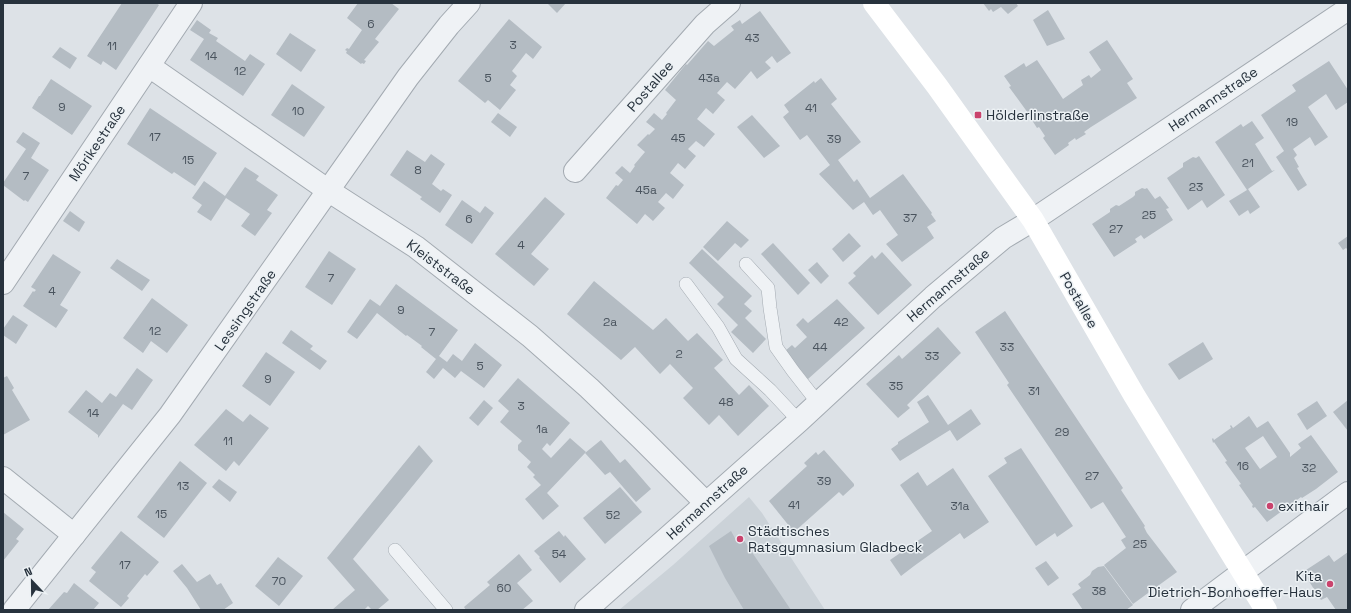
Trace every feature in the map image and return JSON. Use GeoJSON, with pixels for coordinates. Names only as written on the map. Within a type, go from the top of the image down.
{"type":"FeatureCollection","features":[{"type":"Feature","properties":{"kind":"street","name":"Mörikestraße"},"geometry":{"type":"LineString","coordinates":[[3,283],[191,3]]}},
{"type":"Feature","properties":{"kind":"street","name":"Lessingstraße"},"geometry":{"type":"LineString","coordinates":[[14,610],[170,415],[408,77],[449,25],[469,3]]}},
{"type":"Feature","properties":{"kind":"street","name":"Postallee"},"geometry":{"type":"LineString","coordinates":[[575,171],[705,24],[729,3]]}},
{"type":"Feature","properties":{"kind":"street","name":"Postallee"},"geometry":{"type":"LineString","coordinates":[[874,3],[937,86],[1033,220],[1134,395],[1266,610]]}},
{"type":"Feature","properties":{"kind":"street","name":"Hermannstraße"},"geometry":{"type":"LineString","coordinates":[[586,610],[799,421],[933,297],[1002,238],[1033,220],[1348,9]]}},
{"type":"Feature","properties":{"kind":"street","name":"Kleiststraße"},"geometry":{"type":"LineString","coordinates":[[149,66],[329,191],[416,246],[530,336],[600,399],[706,503]]}},
{"type":"Feature","properties":{"kind":"street"},"geometry":{"type":"LineString","coordinates":[[3,478],[74,535]]}},
{"type":"Feature","properties":{"kind":"street"},"geometry":{"type":"LineString","coordinates":[[1192,610],[1348,493]]}},
{"type":"Feature","properties":{"kind":"lane"},"geometry":{"type":"LineString","coordinates":[[746,264],[768,288],[776,347],[818,403]]}},
{"type":"Feature","properties":{"kind":"lane"},"geometry":{"type":"LineString","coordinates":[[686,284],[718,327],[736,359],[770,390],[799,421]]}},
{"type":"Feature","properties":{"kind":"lane"},"geometry":{"type":"LineString","coordinates":[[395,550],[446,610]]}},
{"type":"Feature","properties":{"kind":"shaded area","name":"Städtisches Ratsgymnasium Gladbeck"},"geometry":{"type":"Polygon","coordinates":[[[749,497],[762,513],[825,610],[619,610],[673,565],[749,497]]]}},
{"type":"Feature","properties":{"kind":"building"},"geometry":{"type":"Polygon","coordinates":[[[122,3],[156,3],[159,5],[116,70],[103,61],[101,65],[87,56],[122,3]]]}},
{"type":"Feature","properties":{"kind":"building"},"geometry":{"type":"Polygon","coordinates":[[[358,3],[391,3],[399,9],[375,39],[379,42],[364,60],[366,61],[364,64],[361,64],[346,53],[347,51],[345,50],[347,48],[349,49],[362,30],[347,18],[358,3]]]}},
{"type":"Feature","properties":{"kind":"building"},"geometry":{"type":"Polygon","coordinates":[[[547,3],[566,3],[557,13],[547,3]]]}},
{"type":"Feature","properties":{"kind":"building"},"geometry":{"type":"Polygon","coordinates":[[[983,3],[1016,3],[1018,6],[1008,14],[1001,7],[993,12],[991,9],[989,11],[983,3]]]}},
{"type":"Feature","properties":{"kind":"building"},"geometry":{"type":"Polygon","coordinates":[[[1048,10],[1065,39],[1047,46],[1033,20],[1048,10]]]}},
{"type":"Feature","properties":{"kind":"building"},"geometry":{"type":"Polygon","coordinates":[[[760,11],[791,53],[777,63],[772,56],[765,62],[771,68],[757,79],[751,71],[735,89],[727,82],[717,93],[725,100],[713,114],[706,108],[697,119],[715,134],[704,147],[696,141],[688,149],[696,156],[685,169],[678,163],[670,173],[684,185],[673,199],[666,193],[658,202],[665,208],[653,221],[645,214],[637,224],[606,198],[616,185],[618,186],[623,180],[615,173],[622,166],[630,173],[635,166],[634,165],[645,152],[637,145],[655,129],[646,122],[654,113],[662,120],[667,114],[666,113],[676,100],[665,90],[686,64],[687,65],[708,41],[714,46],[734,30],[731,26],[740,20],[742,24],[760,11]]]}},
{"type":"Feature","properties":{"kind":"building"},"geometry":{"type":"Polygon","coordinates":[[[509,19],[542,47],[533,59],[526,53],[512,71],[517,76],[510,85],[516,90],[500,110],[488,100],[485,103],[458,81],[509,19]]]}},
{"type":"Feature","properties":{"kind":"building"},"geometry":{"type":"Polygon","coordinates":[[[197,20],[211,30],[209,33],[218,38],[216,41],[245,61],[250,54],[265,64],[243,96],[190,60],[204,39],[190,30],[197,20]]]}},
{"type":"Feature","properties":{"kind":"building"},"geometry":{"type":"Polygon","coordinates":[[[290,33],[316,50],[301,72],[276,54],[290,33]]]}},
{"type":"Feature","properties":{"kind":"building"},"geometry":{"type":"Polygon","coordinates":[[[1107,40],[1133,79],[1127,83],[1137,98],[1091,127],[1084,132],[1086,134],[1076,140],[1075,138],[1068,143],[1069,145],[1055,155],[1043,138],[1045,136],[1039,127],[1037,128],[1009,87],[1011,86],[1004,76],[1024,63],[1026,67],[1037,60],[1063,99],[1083,85],[1081,80],[1089,75],[1091,78],[1101,70],[1089,52],[1107,40]]]}},
{"type":"Feature","properties":{"kind":"building"},"geometry":{"type":"Polygon","coordinates":[[[60,47],[77,58],[70,69],[52,57],[60,47]]]}},
{"type":"Feature","properties":{"kind":"building"},"geometry":{"type":"Polygon","coordinates":[[[1329,61],[1348,90],[1348,102],[1336,110],[1326,94],[1308,107],[1328,137],[1315,146],[1310,137],[1293,149],[1297,155],[1294,158],[1299,167],[1297,168],[1307,185],[1298,191],[1276,157],[1284,151],[1261,115],[1296,91],[1292,85],[1329,61]]]}},
{"type":"Feature","properties":{"kind":"building"},"geometry":{"type":"Polygon","coordinates":[[[821,78],[837,99],[831,104],[861,142],[838,160],[854,182],[857,179],[870,198],[903,174],[932,213],[931,214],[936,221],[927,227],[934,238],[902,262],[886,244],[898,235],[880,210],[873,215],[864,202],[853,210],[819,174],[830,165],[807,135],[800,140],[783,117],[789,112],[784,105],[814,81],[815,83],[821,78]]]}},
{"type":"Feature","properties":{"kind":"building"},"geometry":{"type":"Polygon","coordinates":[[[51,79],[92,106],[72,135],[32,108],[51,79]]]}},
{"type":"Feature","properties":{"kind":"building"},"geometry":{"type":"Polygon","coordinates":[[[292,84],[325,107],[304,137],[271,115],[292,84]]]}},
{"type":"Feature","properties":{"kind":"building"},"geometry":{"type":"Polygon","coordinates":[[[150,108],[217,153],[195,186],[174,172],[172,174],[127,144],[150,108]]]}},
{"type":"Feature","properties":{"kind":"building"},"geometry":{"type":"Polygon","coordinates":[[[498,113],[517,127],[510,137],[491,122],[498,113]]]}},
{"type":"Feature","properties":{"kind":"building"},"geometry":{"type":"Polygon","coordinates":[[[752,115],[780,146],[764,158],[737,127],[752,115]]]}},
{"type":"Feature","properties":{"kind":"building"},"geometry":{"type":"Polygon","coordinates":[[[1252,121],[1264,138],[1255,144],[1272,171],[1275,170],[1248,189],[1260,207],[1250,214],[1248,210],[1239,216],[1229,201],[1247,190],[1215,142],[1241,124],[1243,127],[1252,121]]]}},
{"type":"Feature","properties":{"kind":"building"},"geometry":{"type":"Polygon","coordinates":[[[23,132],[40,143],[31,158],[49,170],[28,202],[25,200],[24,201],[3,185],[26,149],[16,142],[23,132]]]}},
{"type":"Feature","properties":{"kind":"building"},"geometry":{"type":"Polygon","coordinates":[[[407,150],[425,162],[431,154],[445,164],[432,184],[441,191],[443,189],[452,195],[440,213],[420,199],[422,197],[390,175],[407,150]]]}},
{"type":"Feature","properties":{"kind":"building"},"geometry":{"type":"Polygon","coordinates":[[[1199,156],[1225,195],[1207,208],[1202,200],[1188,210],[1167,178],[1183,167],[1183,163],[1193,157],[1196,158],[1199,156]]]}},
{"type":"Feature","properties":{"kind":"building"},"geometry":{"type":"Polygon","coordinates":[[[245,167],[259,176],[256,180],[278,195],[267,210],[272,213],[255,236],[241,226],[250,214],[226,198],[211,221],[197,212],[202,205],[192,198],[204,181],[225,196],[245,167]]]}},
{"type":"Feature","properties":{"kind":"building"},"geometry":{"type":"Polygon","coordinates":[[[1142,188],[1147,188],[1155,199],[1160,196],[1169,208],[1166,209],[1173,220],[1144,239],[1141,235],[1135,239],[1137,242],[1114,257],[1092,224],[1110,212],[1110,209],[1116,205],[1119,206],[1133,197],[1135,192],[1142,188]]]}},
{"type":"Feature","properties":{"kind":"building"},"geometry":{"type":"Polygon","coordinates":[[[545,197],[565,214],[531,254],[549,269],[534,286],[495,254],[545,197]]]}},
{"type":"Feature","properties":{"kind":"building"},"geometry":{"type":"Polygon","coordinates":[[[462,200],[480,213],[485,206],[494,213],[472,244],[445,225],[462,200]]]}},
{"type":"Feature","properties":{"kind":"building"},"geometry":{"type":"Polygon","coordinates":[[[70,211],[85,222],[79,232],[63,221],[70,211]]]}},
{"type":"Feature","properties":{"kind":"building"},"geometry":{"type":"Polygon","coordinates":[[[727,221],[749,240],[741,248],[735,243],[718,261],[703,247],[727,221]]]}},
{"type":"Feature","properties":{"kind":"building"},"geometry":{"type":"Polygon","coordinates":[[[849,233],[861,246],[843,262],[832,249],[849,233]]]}},
{"type":"Feature","properties":{"kind":"building"},"geometry":{"type":"Polygon","coordinates":[[[1348,236],[1348,250],[1346,248],[1343,250],[1338,243],[1348,236]]]}},
{"type":"Feature","properties":{"kind":"building"},"geometry":{"type":"Polygon","coordinates":[[[773,243],[810,283],[798,295],[761,254],[773,243]]]}},
{"type":"Feature","properties":{"kind":"building"},"geometry":{"type":"Polygon","coordinates":[[[702,249],[752,296],[744,304],[752,311],[745,318],[766,339],[753,353],[731,332],[738,325],[717,304],[724,297],[689,263],[702,249]]]}},
{"type":"Feature","properties":{"kind":"building"},"geometry":{"type":"Polygon","coordinates":[[[329,251],[356,269],[332,305],[305,287],[329,251]]]}},
{"type":"Feature","properties":{"kind":"building"},"geometry":{"type":"Polygon","coordinates":[[[882,252],[912,285],[878,315],[848,283],[856,276],[853,273],[872,255],[875,259],[882,252]]]}},
{"type":"Feature","properties":{"kind":"building"},"geometry":{"type":"Polygon","coordinates":[[[53,254],[81,272],[60,305],[68,310],[56,328],[23,306],[33,291],[34,292],[36,290],[31,287],[53,254]]]}},
{"type":"Feature","properties":{"kind":"building"},"geometry":{"type":"Polygon","coordinates":[[[117,259],[150,280],[142,291],[110,268],[117,259]]]}},
{"type":"Feature","properties":{"kind":"building"},"geometry":{"type":"Polygon","coordinates":[[[817,262],[829,276],[821,284],[808,270],[817,262]]]}},
{"type":"Feature","properties":{"kind":"building"},"geometry":{"type":"Polygon","coordinates":[[[594,281],[653,330],[666,318],[688,341],[697,333],[723,360],[714,368],[739,395],[749,385],[769,406],[738,436],[719,415],[709,425],[683,398],[693,388],[670,364],[660,374],[635,347],[621,360],[567,314],[594,281]]]}},
{"type":"Feature","properties":{"kind":"building"},"geometry":{"type":"Polygon","coordinates":[[[396,284],[458,330],[439,356],[447,362],[453,354],[462,361],[475,343],[502,365],[484,388],[461,371],[455,378],[443,368],[434,379],[426,372],[436,359],[421,347],[422,346],[407,335],[406,336],[377,313],[357,339],[347,332],[370,299],[380,306],[396,284]]]}},
{"type":"Feature","properties":{"kind":"building"},"geometry":{"type":"Polygon","coordinates":[[[152,298],[188,325],[167,353],[151,341],[143,353],[123,338],[152,298]]]}},
{"type":"Feature","properties":{"kind":"building"},"geometry":{"type":"Polygon","coordinates":[[[837,299],[865,328],[808,379],[785,351],[792,345],[795,348],[807,337],[796,325],[803,318],[808,323],[837,299]]]}},
{"type":"Feature","properties":{"kind":"building"},"geometry":{"type":"Polygon","coordinates":[[[1005,311],[1123,488],[1121,490],[1145,526],[1144,527],[1147,533],[1177,572],[1133,604],[1104,565],[1126,548],[1121,540],[1126,537],[1103,502],[1091,509],[1007,385],[1009,383],[975,332],[1005,311]]]}},
{"type":"Feature","properties":{"kind":"building"},"geometry":{"type":"Polygon","coordinates":[[[13,315],[28,325],[16,344],[3,335],[3,329],[13,315]]]}},
{"type":"Feature","properties":{"kind":"building"},"geometry":{"type":"Polygon","coordinates":[[[938,327],[961,353],[907,405],[910,408],[898,418],[866,384],[899,355],[902,359],[938,327]]]}},
{"type":"Feature","properties":{"kind":"building"},"geometry":{"type":"Polygon","coordinates":[[[291,330],[313,346],[310,349],[327,361],[320,370],[282,343],[291,330]]]}},
{"type":"Feature","properties":{"kind":"building"},"geometry":{"type":"Polygon","coordinates":[[[1203,342],[1213,359],[1179,380],[1168,364],[1203,342]]]}},
{"type":"Feature","properties":{"kind":"building"},"geometry":{"type":"Polygon","coordinates":[[[266,352],[295,372],[270,406],[242,386],[266,352]]]}},
{"type":"Feature","properties":{"kind":"building"},"geometry":{"type":"Polygon","coordinates":[[[137,368],[153,380],[132,410],[123,404],[98,438],[98,435],[68,412],[86,390],[102,403],[110,393],[116,397],[137,368]]]}},
{"type":"Feature","properties":{"kind":"building"},"geometry":{"type":"Polygon","coordinates":[[[7,376],[14,388],[12,390],[30,420],[3,435],[3,378],[7,376]]]}},
{"type":"Feature","properties":{"kind":"building"},"geometry":{"type":"Polygon","coordinates":[[[518,378],[570,423],[550,446],[547,443],[542,449],[551,458],[570,438],[586,452],[547,493],[559,506],[543,520],[525,499],[541,485],[533,477],[535,475],[527,467],[531,462],[518,450],[518,445],[522,441],[500,422],[509,411],[498,401],[518,378]]]}},
{"type":"Feature","properties":{"kind":"building"},"geometry":{"type":"Polygon","coordinates":[[[928,395],[948,425],[971,409],[981,424],[957,441],[950,430],[900,461],[891,449],[898,444],[898,442],[929,422],[917,402],[928,395]]]}},
{"type":"Feature","properties":{"kind":"building"},"geometry":{"type":"Polygon","coordinates":[[[484,400],[493,408],[478,426],[469,418],[484,400]]]}},
{"type":"Feature","properties":{"kind":"building"},"geometry":{"type":"Polygon","coordinates":[[[1348,400],[1348,431],[1333,412],[1348,400]]]}},
{"type":"Feature","properties":{"kind":"building"},"geometry":{"type":"Polygon","coordinates":[[[1317,401],[1327,416],[1307,430],[1297,414],[1317,401]]]}},
{"type":"Feature","properties":{"kind":"building"},"geometry":{"type":"Polygon","coordinates":[[[226,409],[243,422],[250,414],[269,428],[239,466],[234,461],[226,471],[194,445],[226,409]]]}},
{"type":"Feature","properties":{"kind":"building"},"geometry":{"type":"Polygon","coordinates":[[[1249,416],[1257,428],[1268,421],[1290,453],[1290,457],[1301,448],[1298,444],[1311,435],[1338,472],[1316,489],[1302,498],[1301,497],[1267,522],[1255,507],[1253,508],[1253,505],[1239,485],[1241,484],[1225,462],[1227,461],[1214,442],[1213,443],[1213,438],[1214,440],[1231,428],[1231,425],[1233,428],[1249,416]],[[1263,436],[1245,448],[1260,469],[1277,457],[1263,436]]]}},
{"type":"Feature","properties":{"kind":"building"},"geometry":{"type":"Polygon","coordinates":[[[601,440],[620,463],[625,459],[651,489],[636,502],[610,472],[605,475],[585,453],[601,440]]]}},
{"type":"Feature","properties":{"kind":"building"},"geometry":{"type":"Polygon","coordinates":[[[419,445],[433,461],[353,559],[389,600],[377,610],[372,610],[368,606],[364,610],[332,610],[355,590],[327,558],[419,445]]]}},
{"type":"Feature","properties":{"kind":"building"},"geometry":{"type":"Polygon","coordinates":[[[1021,448],[1073,526],[1057,537],[1055,533],[1036,546],[988,476],[1007,463],[1004,458],[1021,448]]]}},
{"type":"Feature","properties":{"kind":"building"},"geometry":{"type":"Polygon","coordinates":[[[824,450],[854,484],[854,486],[843,496],[839,492],[794,532],[769,501],[807,466],[804,463],[816,452],[818,455],[824,450]]]}},
{"type":"Feature","properties":{"kind":"building"},"geometry":{"type":"Polygon","coordinates":[[[180,461],[207,483],[164,538],[137,517],[180,461]]]}},
{"type":"Feature","properties":{"kind":"building"},"geometry":{"type":"Polygon","coordinates":[[[953,468],[989,522],[964,539],[960,533],[901,576],[890,560],[932,531],[900,485],[918,472],[927,486],[953,468]]]}},
{"type":"Feature","properties":{"kind":"building"},"geometry":{"type":"Polygon","coordinates":[[[219,479],[237,492],[230,502],[212,487],[219,479]]]}},
{"type":"Feature","properties":{"kind":"building"},"geometry":{"type":"Polygon","coordinates":[[[620,487],[642,512],[605,544],[583,518],[620,487]]]}},
{"type":"Feature","properties":{"kind":"building"},"geometry":{"type":"Polygon","coordinates":[[[3,512],[24,529],[16,539],[19,541],[3,561],[3,512]]]}},
{"type":"Feature","properties":{"kind":"building"},"geometry":{"type":"Polygon","coordinates":[[[121,531],[159,562],[147,576],[145,574],[127,596],[129,598],[121,607],[89,581],[96,572],[91,568],[121,531]]]}},
{"type":"Feature","properties":{"kind":"building"},"geometry":{"type":"Polygon","coordinates":[[[559,531],[564,537],[565,535],[586,559],[560,583],[534,551],[559,531]]]}},
{"type":"Feature","properties":{"kind":"building"},"geometry":{"type":"Polygon","coordinates":[[[731,531],[736,540],[741,536],[791,610],[744,610],[725,578],[709,546],[731,531]]]}},
{"type":"Feature","properties":{"kind":"building","name":"Kita Dietrich-Bonhoeffer-Haus"},"geometry":{"type":"Polygon","coordinates":[[[1348,552],[1348,610],[1336,610],[1327,597],[1321,600],[1303,572],[1329,555],[1334,562],[1348,552]]]}},
{"type":"Feature","properties":{"kind":"building"},"geometry":{"type":"Polygon","coordinates":[[[519,554],[532,570],[517,583],[533,601],[522,610],[466,610],[464,607],[490,585],[487,582],[519,554]]]}},
{"type":"Feature","properties":{"kind":"building"},"geometry":{"type":"Polygon","coordinates":[[[278,557],[303,576],[279,606],[255,586],[278,557]]]}},
{"type":"Feature","properties":{"kind":"building"},"geometry":{"type":"Polygon","coordinates":[[[1046,561],[1059,578],[1048,586],[1035,568],[1046,561]]]}},
{"type":"Feature","properties":{"kind":"building"},"geometry":{"type":"Polygon","coordinates":[[[182,564],[197,582],[210,574],[217,585],[221,583],[233,603],[223,610],[201,610],[187,588],[173,571],[182,564]]]}},
{"type":"Feature","properties":{"kind":"building"},"geometry":{"type":"Polygon","coordinates":[[[1104,566],[1133,605],[1126,610],[1083,610],[1072,594],[1081,588],[1078,584],[1090,575],[1092,571],[1098,567],[1104,566]]]}},
{"type":"Feature","properties":{"kind":"building"},"geometry":{"type":"Polygon","coordinates":[[[74,583],[99,603],[93,610],[48,610],[64,592],[67,593],[74,583]]]}},
{"type":"Feature","properties":{"kind":"place","name":"Hölderlinstraße"},"geometry":{"type":"Point","coordinates":[978,115]}},
{"type":"Feature","properties":{"kind":"place","name":"exithair"},"geometry":{"type":"Point","coordinates":[1270,506]}},
{"type":"Feature","properties":{"kind":"place","name":"Städtisches Ratsgymnasium Gladbeck"},"geometry":{"type":"Point","coordinates":[740,539]}},
{"type":"Feature","properties":{"kind":"place","name":"Kita Dietrich-Bonhoeffer-Haus"},"geometry":{"type":"Point","coordinates":[1330,584]}}]}
